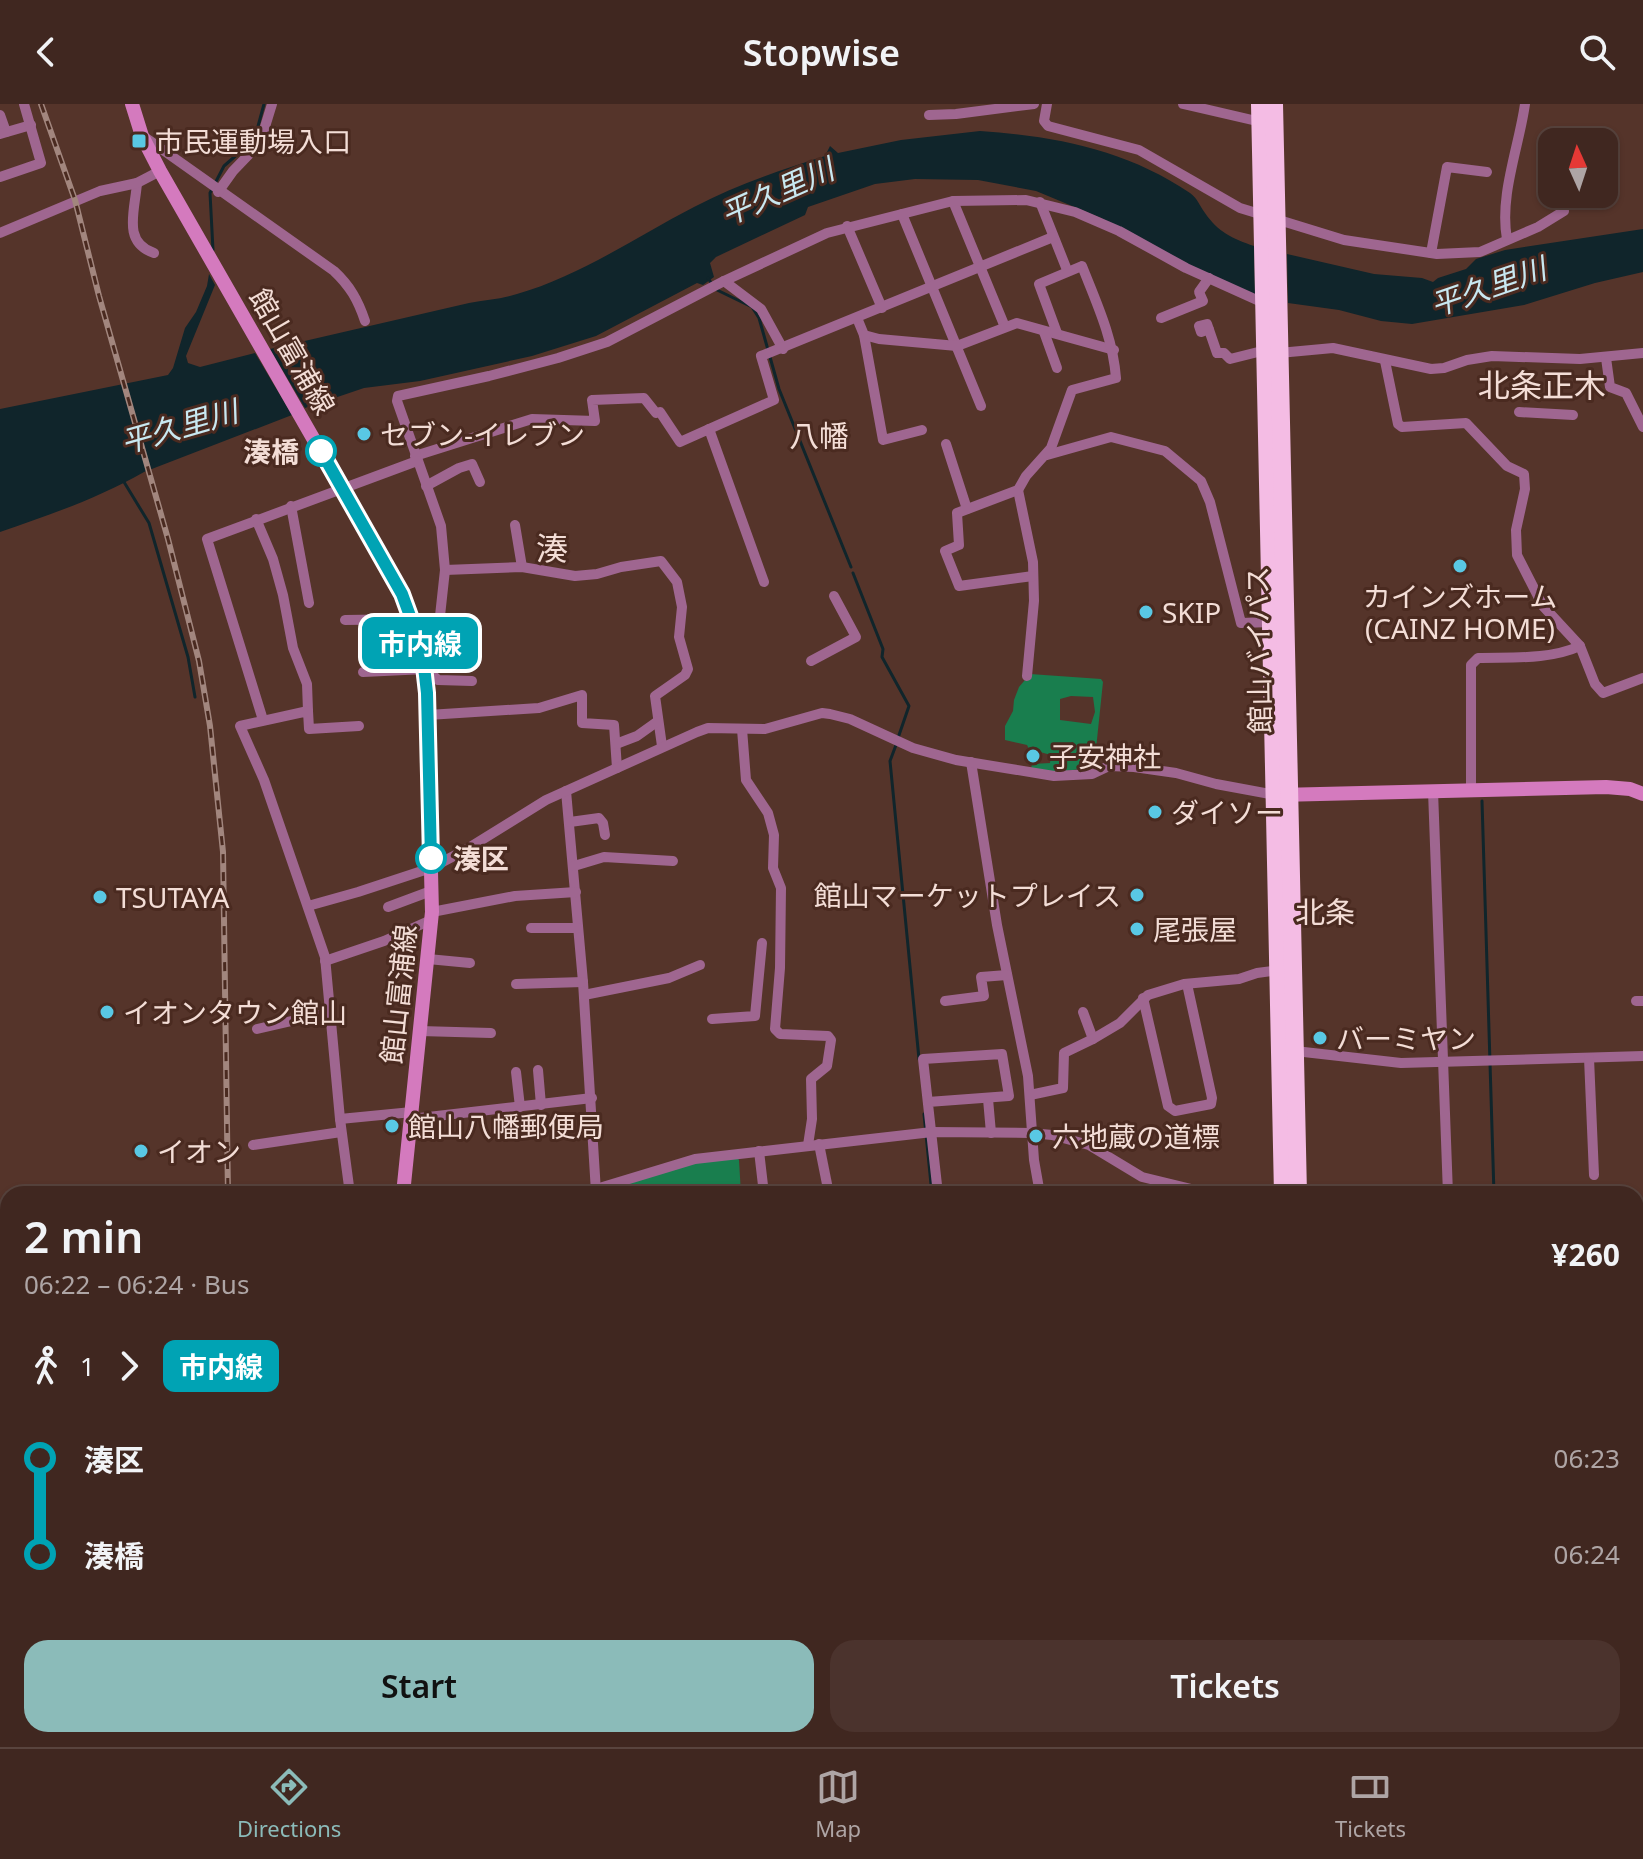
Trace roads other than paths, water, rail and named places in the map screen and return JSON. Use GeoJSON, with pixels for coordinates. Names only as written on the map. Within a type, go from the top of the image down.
{"type":"FeatureCollection","features":[{"type":"Feature","properties":{"kind":"highway","name":"館山バイパス"},"geometry":{"type":"LineString","coordinates":[[1274,104],[1270,220],[1282,794],[1279,970],[1283,1186]]}},
{"type":"Feature","properties":{"kind":"highway","name":"館山バイパス"},"geometry":{"type":"LineString","coordinates":[[1260,113],[1270,220]]}},
{"type":"Feature","properties":{"kind":"highway","name":"館山バイパス"},"geometry":{"type":"LineString","coordinates":[[1272,352],[1271,622],[1295,1051],[1298,1186]]}},
{"type":"Feature","properties":{"kind":"main road","name":"館山富浦線"},"geometry":{"type":"LineString","coordinates":[[132,104],[142,136],[160,171],[394,577],[413,619],[426,669],[432,916],[404,1186]]}},
{"type":"Feature","properties":{"kind":"main road"},"geometry":{"type":"LineString","coordinates":[[1282,794],[1606,787],[1643,794]]}},
{"type":"Feature","properties":{"kind":"street"},"geometry":{"type":"LineString","coordinates":[[0,177],[41,163],[24,104]]}},
{"type":"Feature","properties":{"kind":"street"},"geometry":{"type":"LineString","coordinates":[[216,190],[260,143],[272,104]]}},
{"type":"Feature","properties":{"kind":"street"},"geometry":{"type":"LineString","coordinates":[[929,115],[1034,104]]}},
{"type":"Feature","properties":{"kind":"street"},"geometry":{"type":"LineString","coordinates":[[1047,104],[1044,121],[1048,126],[1139,150],[1229,203],[1270,220],[1344,240],[1431,253],[1480,252],[1538,227],[1564,211]]}},
{"type":"Feature","properties":{"kind":"street"},"geometry":{"type":"LineString","coordinates":[[1183,104],[1260,113]]}},
{"type":"Feature","properties":{"kind":"street"},"geometry":{"type":"LineString","coordinates":[[1507,239],[1507,202],[1525,104]]}},
{"type":"Feature","properties":{"kind":"street"},"geometry":{"type":"LineString","coordinates":[[0,115],[3,133],[31,125]]}},
{"type":"Feature","properties":{"kind":"street"},"geometry":{"type":"LineString","coordinates":[[142,136],[334,271],[356,297],[365,321]]}},
{"type":"Feature","properties":{"kind":"street"},"geometry":{"type":"LineString","coordinates":[[1431,253],[1447,167],[1487,172]]}},
{"type":"Feature","properties":{"kind":"street"},"geometry":{"type":"LineString","coordinates":[[0,233],[100,191],[137,183],[160,171]]}},
{"type":"Feature","properties":{"kind":"street"},"geometry":{"type":"LineString","coordinates":[[137,183],[133,235],[138,245],[154,253]]}},
{"type":"Feature","properties":{"kind":"street"},"geometry":{"type":"LineString","coordinates":[[363,672],[426,669],[432,663],[439,625],[445,570],[441,526],[397,401],[398,396],[524,367],[607,342],[784,251],[847,226],[953,201],[994,199],[1040,202],[1075,212],[1209,278],[1271,304]]}},
{"type":"Feature","properties":{"kind":"street"},"geometry":{"type":"LineString","coordinates":[[953,201],[1005,327]]}},
{"type":"Feature","properties":{"kind":"street"},"geometry":{"type":"LineString","coordinates":[[1040,202],[1067,270]]}},
{"type":"Feature","properties":{"kind":"street"},"geometry":{"type":"LineString","coordinates":[[902,214],[981,406]]}},
{"type":"Feature","properties":{"kind":"street"},"geometry":{"type":"LineString","coordinates":[[847,226],[882,308]]}},
{"type":"Feature","properties":{"kind":"street"},"geometry":{"type":"LineString","coordinates":[[263,720],[207,539],[416,458],[532,419],[595,421],[592,400],[644,398],[656,413],[660,412],[680,442],[774,400],[761,356],[1053,237]]}},
{"type":"Feature","properties":{"kind":"street"},"geometry":{"type":"LineString","coordinates":[[1027,676],[1034,601],[1033,576],[1018,490],[1026,476],[1047,455],[1072,390],[1116,378],[1114,350],[1082,266],[1039,284],[1057,333]]}},
{"type":"Feature","properties":{"kind":"street"},"geometry":{"type":"LineString","coordinates":[[1161,318],[1203,301],[1199,292],[1209,278]]}},
{"type":"Feature","properties":{"kind":"street"},"geometry":{"type":"LineString","coordinates":[[721,282],[761,309],[774,352]]}},
{"type":"Feature","properties":{"kind":"street"},"geometry":{"type":"LineString","coordinates":[[857,318],[864,335],[883,440],[922,430]]}},
{"type":"Feature","properties":{"kind":"street"},"geometry":{"type":"LineString","coordinates":[[864,335],[957,346],[1017,323],[1114,350]]}},
{"type":"Feature","properties":{"kind":"street"},"geometry":{"type":"LineString","coordinates":[[1209,329],[1217,353],[1224,353],[1230,359],[1272,352],[1333,348],[1431,369],[1492,356],[1606,358],[1643,353]]}},
{"type":"Feature","properties":{"kind":"street"},"geometry":{"type":"LineString","coordinates":[[1044,332],[1057,368]]}},
{"type":"Feature","properties":{"kind":"street"},"geometry":{"type":"LineString","coordinates":[[1606,358],[1610,387],[1626,393],[1643,427]]}},
{"type":"Feature","properties":{"kind":"street"},"geometry":{"type":"LineString","coordinates":[[1385,361],[1398,424],[1402,427],[1466,423],[1507,466],[1524,474],[1525,489],[1516,530],[1517,555],[1543,606],[1580,646],[1595,684],[1603,693],[1643,678]]}},
{"type":"Feature","properties":{"kind":"street"},"geometry":{"type":"LineString","coordinates":[[1519,412],[1573,415]]}},
{"type":"Feature","properties":{"kind":"street"},"geometry":{"type":"LineString","coordinates":[[709,429],[764,582]]}},
{"type":"Feature","properties":{"kind":"street"},"geometry":{"type":"LineString","coordinates":[[1047,455],[1111,437],[1165,451],[1201,481],[1210,502],[1241,623],[1271,622]]}},
{"type":"Feature","properties":{"kind":"street"},"geometry":{"type":"LineString","coordinates":[[946,444],[967,509]]}},
{"type":"Feature","properties":{"kind":"street"},"geometry":{"type":"LineString","coordinates":[[426,486],[472,464],[480,482]]}},
{"type":"Feature","properties":{"kind":"street"},"geometry":{"type":"LineString","coordinates":[[1018,490],[957,513],[959,545],[945,551],[959,586],[1033,576]]}},
{"type":"Feature","properties":{"kind":"street"},"geometry":{"type":"LineString","coordinates":[[291,506],[309,603]]}},
{"type":"Feature","properties":{"kind":"street"},"geometry":{"type":"LineString","coordinates":[[256,519],[273,559],[293,648],[307,684],[309,729],[359,726]]}},
{"type":"Feature","properties":{"kind":"street"},"geometry":{"type":"LineString","coordinates":[[515,525],[522,567]]}},
{"type":"Feature","properties":{"kind":"street"},"geometry":{"type":"LineString","coordinates":[[445,570],[522,567],[575,576],[661,561],[677,582],[682,607],[679,637],[688,669],[685,675],[655,696],[662,746]]}},
{"type":"Feature","properties":{"kind":"street"},"geometry":{"type":"LineString","coordinates":[[811,661],[856,637],[834,596]]}},
{"type":"Feature","properties":{"kind":"street"},"geometry":{"type":"LineString","coordinates":[[345,620],[413,619]]}},
{"type":"Feature","properties":{"kind":"street"},"geometry":{"type":"LineString","coordinates":[[369,620],[370,650]]}},
{"type":"Feature","properties":{"kind":"street"},"geometry":{"type":"LineString","coordinates":[[1471,791],[1471,665],[1478,658],[1563,654],[1580,646]]}},
{"type":"Feature","properties":{"kind":"street"},"geometry":{"type":"LineString","coordinates":[[426,669],[438,680],[472,681]]}},
{"type":"Feature","properties":{"kind":"street"},"geometry":{"type":"LineString","coordinates":[[428,715],[539,708],[582,695],[582,723],[614,725],[617,768]]}},
{"type":"Feature","properties":{"kind":"street"},"geometry":{"type":"LineString","coordinates":[[308,711],[240,726],[264,780],[325,961],[349,1186]]}},
{"type":"Feature","properties":{"kind":"street"},"geometry":{"type":"LineString","coordinates":[[308,906],[431,868],[566,791],[708,728],[774,728],[822,713],[850,719],[927,753],[971,762],[1054,776],[1092,774],[1109,766],[1134,767],[1282,794]]}},
{"type":"Feature","properties":{"kind":"street"},"geometry":{"type":"LineString","coordinates":[[616,744],[637,736],[658,721]]}},
{"type":"Feature","properties":{"kind":"street"},"geometry":{"type":"LineString","coordinates":[[742,729],[746,780],[768,813],[774,835],[773,868],[781,888],[780,968],[775,1029],[780,1034],[828,1036],[831,1040],[827,1066],[811,1079],[813,1144],[826,1186]]}},
{"type":"Feature","properties":{"kind":"street"},"geometry":{"type":"LineString","coordinates":[[971,762],[1030,1095],[1031,1133],[1039,1186]]}},
{"type":"Feature","properties":{"kind":"street"},"geometry":{"type":"LineString","coordinates":[[566,791],[592,1098],[596,1186]]}},
{"type":"Feature","properties":{"kind":"street"},"geometry":{"type":"LineString","coordinates":[[1433,791],[1448,1186]]}},
{"type":"Feature","properties":{"kind":"street"},"geometry":{"type":"LineString","coordinates":[[570,822],[599,818],[605,835]]}},
{"type":"Feature","properties":{"kind":"street"},"geometry":{"type":"LineString","coordinates":[[574,866],[604,857],[673,861]]}},
{"type":"Feature","properties":{"kind":"street"},"geometry":{"type":"LineString","coordinates":[[388,907],[431,891]]}},
{"type":"Feature","properties":{"kind":"street"},"geometry":{"type":"LineString","coordinates":[[325,961],[384,941],[432,916],[515,896],[576,892]]}},
{"type":"Feature","properties":{"kind":"street"},"geometry":{"type":"LineString","coordinates":[[531,928],[578,928]]}},
{"type":"Feature","properties":{"kind":"street"},"geometry":{"type":"LineString","coordinates":[[712,1019],[755,1016],[762,943]]}},
{"type":"Feature","properties":{"kind":"street"},"geometry":{"type":"LineString","coordinates":[[428,959],[470,963]]}},
{"type":"Feature","properties":{"kind":"street"},"geometry":{"type":"LineString","coordinates":[[584,995],[669,978],[700,965]]}},
{"type":"Feature","properties":{"kind":"street"},"geometry":{"type":"LineString","coordinates":[[1030,1095],[1063,1088],[1064,1053],[1120,1023],[1143,998],[1187,984],[1239,979],[1279,970]]}},
{"type":"Feature","properties":{"kind":"street"},"geometry":{"type":"LineString","coordinates":[[945,1001],[984,996],[981,977],[1007,975]]}},
{"type":"Feature","properties":{"kind":"street"},"geometry":{"type":"LineString","coordinates":[[516,984],[583,982]]}},
{"type":"Feature","properties":{"kind":"street"},"geometry":{"type":"LineString","coordinates":[[1143,998],[1168,1106],[1175,1111],[1211,1104],[1187,984]]}},
{"type":"Feature","properties":{"kind":"street"},"geometry":{"type":"LineString","coordinates":[[257,1029],[331,1012]]}},
{"type":"Feature","properties":{"kind":"street"},"geometry":{"type":"LineString","coordinates":[[1083,1012],[1093,1039]]}},
{"type":"Feature","properties":{"kind":"street"},"geometry":{"type":"LineString","coordinates":[[420,1031],[491,1033]]}},
{"type":"Feature","properties":{"kind":"street"},"geometry":{"type":"LineString","coordinates":[[1295,1051],[1401,1063],[1643,1056]]}},
{"type":"Feature","properties":{"kind":"street"},"geometry":{"type":"LineString","coordinates":[[928,1102],[1009,1096],[1002,1054],[923,1059],[928,1133],[937,1186]]}},
{"type":"Feature","properties":{"kind":"street"},"geometry":{"type":"LineString","coordinates":[[1589,1058],[1594,1175]]}},
{"type":"Feature","properties":{"kind":"street"},"geometry":{"type":"LineString","coordinates":[[538,1070],[541,1105]]}},
{"type":"Feature","properties":{"kind":"street"},"geometry":{"type":"LineString","coordinates":[[516,1072],[520,1107]]}},
{"type":"Feature","properties":{"kind":"street"},"geometry":{"type":"LineString","coordinates":[[340,1119],[520,1107],[592,1098]]}},
{"type":"Feature","properties":{"kind":"street"},"geometry":{"type":"LineString","coordinates":[[988,1099],[991,1133]]}},
{"type":"Feature","properties":{"kind":"street"},"geometry":{"type":"LineString","coordinates":[[253,1145],[341,1132]]}},
{"type":"Feature","properties":{"kind":"street"},"geometry":{"type":"LineString","coordinates":[[611,1186],[695,1159],[813,1144],[928,1133],[1031,1133],[1089,1145],[1142,1177],[1179,1186]]}},
{"type":"Feature","properties":{"kind":"street"},"geometry":{"type":"LineString","coordinates":[[759,1151],[763,1186]]}},
{"type":"Feature","properties":{"kind":"water","name":"平久里川"},"geometry":{"type":"Polygon","coordinates":[[[980,131],[1063,141],[1116,156],[1166,178],[1193,195],[1221,230],[1254,246],[1255,295],[1183,263],[1101,218],[1036,191],[978,180],[915,179],[875,184],[808,207],[805,215],[716,257],[710,263],[714,277],[703,285],[697,283],[596,336],[532,356],[420,381],[364,388],[305,408],[270,349],[505,297],[540,286],[585,266],[726,192],[825,156],[830,146],[838,153],[901,140],[980,131]]]}},
{"type":"Feature","properties":{"kind":"water","name":"平久里川"},"geometry":{"type":"Polygon","coordinates":[[[1643,229],[1643,272],[1524,305],[1412,324],[1288,303],[1287,254],[1374,274],[1422,278],[1433,282],[1466,269],[1476,259],[1505,250],[1643,229]]]}},
{"type":"Feature","properties":{"kind":"water","name":"平久里川"},"geometry":{"type":"Polygon","coordinates":[[[209,274],[215,285],[186,356],[188,363],[200,367],[255,353],[292,415],[144,472],[74,505],[0,532],[0,409],[168,375],[185,328],[207,286],[209,274]]]}},
{"type":"Feature","properties":{"kind":"waterway"},"geometry":{"type":"LineString","coordinates":[[213,250],[210,193],[224,166],[257,130],[264,104]]}},
{"type":"Feature","properties":{"kind":"waterway"},"geometry":{"type":"LineString","coordinates":[[708,278],[715,289],[752,307],[759,318],[779,389],[851,567]]}},
{"type":"Feature","properties":{"kind":"waterway"},"geometry":{"type":"LineString","coordinates":[[124,482],[149,523],[188,657],[195,697]]}},
{"type":"Feature","properties":{"kind":"waterway"},"geometry":{"type":"LineString","coordinates":[[853,573],[883,649],[882,657],[909,706],[898,738]]}},
{"type":"Feature","properties":{"kind":"waterway"},"geometry":{"type":"LineString","coordinates":[[896,745],[890,761],[919,1059]]}},
{"type":"Feature","properties":{"kind":"waterway"},"geometry":{"type":"LineString","coordinates":[[1482,801],[1494,1186]]}},
{"type":"Feature","properties":{"kind":"waterway"},"geometry":{"type":"LineString","coordinates":[[924,1114],[931,1186]]}},
{"type":"Feature","properties":{"kind":"railway"},"geometry":{"type":"LineString","coordinates":[[41,104],[75,200],[199,661],[210,726],[223,852],[228,1186]]}},
{"type":"Feature","properties":{"kind":"place","name":"市民運動場入口"},"geometry":{"type":"Point","coordinates":[139,141]}},
{"type":"Feature","properties":{"kind":"place","name":"セブン-イレブン"},"geometry":{"type":"Point","coordinates":[364,434]}},
{"type":"Feature","properties":{"kind":"place","name":"湊橋"},"geometry":{"type":"Point","coordinates":[321,451]}},
{"type":"Feature","properties":{"kind":"place","name":"カインズホーム (CAINZ HOME)"},"geometry":{"type":"Point","coordinates":[1460,566]}},
{"type":"Feature","properties":{"kind":"place","name":"SKIP"},"geometry":{"type":"Point","coordinates":[1146,612]}},
{"type":"Feature","properties":{"kind":"place","name":"子安神社"},"geometry":{"type":"Point","coordinates":[1033,756]}},
{"type":"Feature","properties":{"kind":"place","name":"ダイソー"},"geometry":{"type":"Point","coordinates":[1155,812]}},
{"type":"Feature","properties":{"kind":"place","name":"湊区"},"geometry":{"type":"Point","coordinates":[431,858]}},
{"type":"Feature","properties":{"kind":"place","name":"館山マーケットプレイス"},"geometry":{"type":"Point","coordinates":[1137,895]}},
{"type":"Feature","properties":{"kind":"place","name":"TSUTAYA"},"geometry":{"type":"Point","coordinates":[100,897]}},
{"type":"Feature","properties":{"kind":"place","name":"尾張屋"},"geometry":{"type":"Point","coordinates":[1137,929]}},
{"type":"Feature","properties":{"kind":"place","name":"イオンタウン館山"},"geometry":{"type":"Point","coordinates":[107,1012]}},
{"type":"Feature","properties":{"kind":"place","name":"バーミヤン"},"geometry":{"type":"Point","coordinates":[1320,1038]}},
{"type":"Feature","properties":{"kind":"place","name":"館山八幡郵便局"},"geometry":{"type":"Point","coordinates":[392,1126]}},
{"type":"Feature","properties":{"kind":"place","name":"六地蔵の道標"},"geometry":{"type":"Point","coordinates":[1036,1136]}},
{"type":"Feature","properties":{"kind":"place","name":"イオン"},"geometry":{"type":"Point","coordinates":[141,1151]}},
{"type":"Feature","properties":{"kind":"district","name":"北条正木"},"geometry":{"type":"Point","coordinates":[1542,384]}},
{"type":"Feature","properties":{"kind":"district","name":"八幡"},"geometry":{"type":"Point","coordinates":[819,435]}},
{"type":"Feature","properties":{"kind":"district","name":"湊"},"geometry":{"type":"Point","coordinates":[552,547]}},
{"type":"Feature","properties":{"kind":"district","name":"北条"},"geometry":{"type":"Point","coordinates":[1325,911]}}]}
